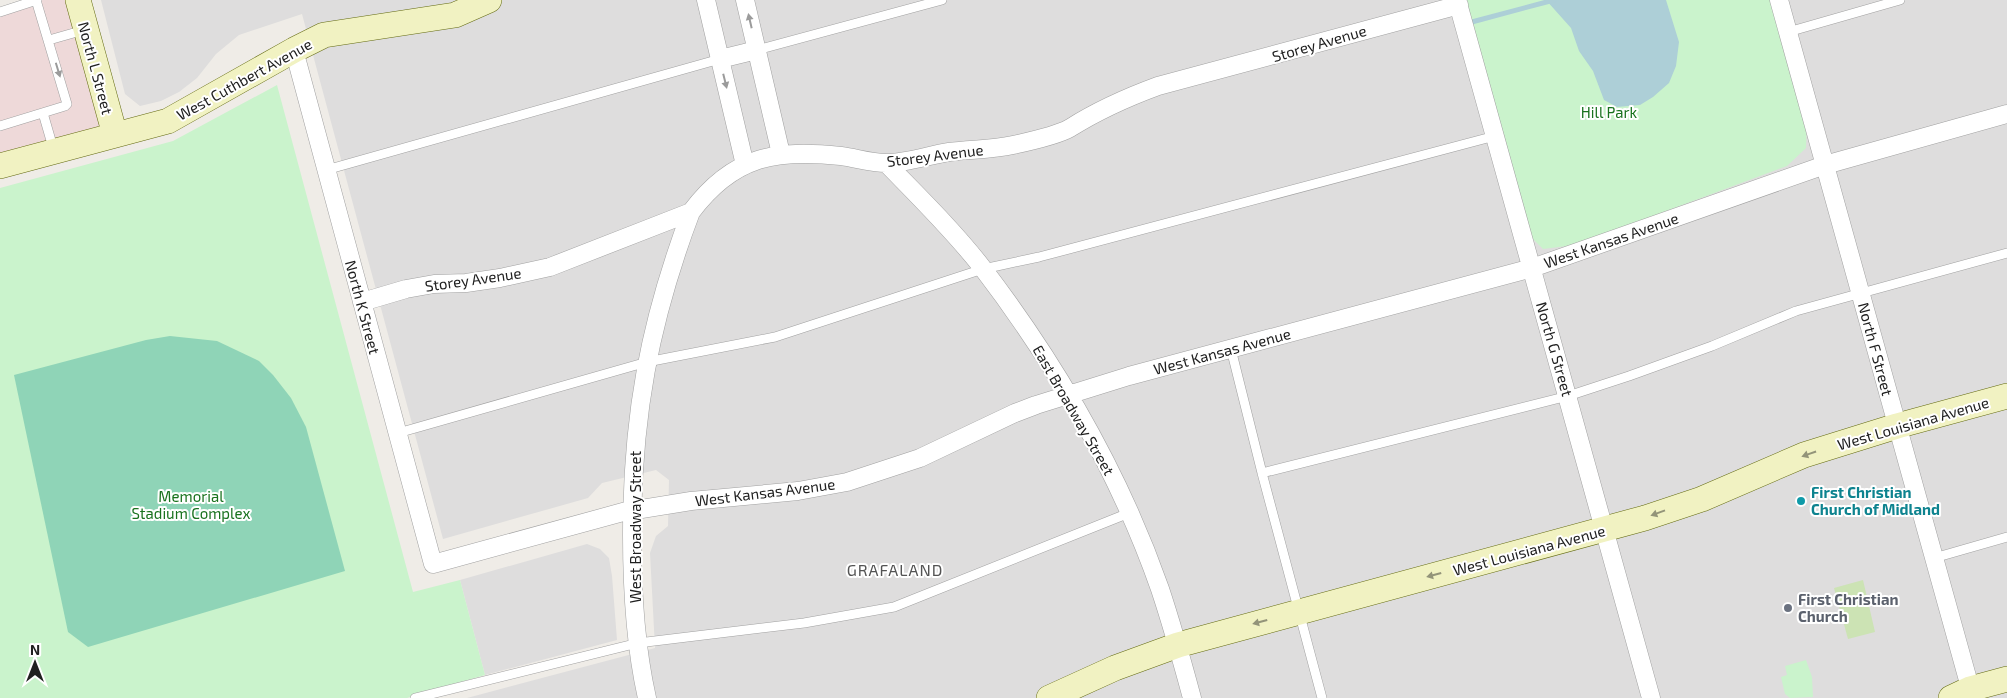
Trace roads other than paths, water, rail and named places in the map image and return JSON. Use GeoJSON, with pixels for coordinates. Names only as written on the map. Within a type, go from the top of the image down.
{"type":"FeatureCollection","features":[{"type":"Feature","properties":{"kind":"street","name":"North L Street"},"geometry":{"type":"LineString","coordinates":[[78,0],[115,135]]}},
{"type":"Feature","properties":{"kind":"street","name":"West Cuthbert Avenue"},"geometry":{"type":"LineString","coordinates":[[0,166],[168,120],[294,50],[324,36],[455,15],[489,0]]}},
{"type":"Feature","properties":{"kind":"street"},"geometry":{"type":"LineString","coordinates":[[706,0],[745,165]]}},
{"type":"Feature","properties":{"kind":"street"},"geometry":{"type":"LineString","coordinates":[[745,0],[781,154]]}},
{"type":"Feature","properties":{"kind":"street","name":"North F Street"},"geometry":{"type":"LineString","coordinates":[[1780,0],[1934,558],[1965,695]]}},
{"type":"Feature","properties":{"kind":"street","name":"North G Street"},"geometry":{"type":"LineString","coordinates":[[1458,3],[1652,698]]}},
{"type":"Feature","properties":{"kind":"street","name":"Storey Avenue"},"geometry":{"type":"LineString","coordinates":[[362,302],[415,287],[500,278],[550,267],[691,212],[718,181],[745,165],[781,154],[804,153],[843,156],[886,163],[948,152],[986,150],[1049,136],[1070,128],[1122,100],[1158,86],[1458,3]]}},
{"type":"Feature","properties":{"kind":"street","name":"North K Street"},"geometry":{"type":"LineString","coordinates":[[294,50],[433,564]]}},
{"type":"Feature","properties":{"kind":"street"},"geometry":{"type":"LineString","coordinates":[[720,59],[757,50]]}},
{"type":"Feature","properties":{"kind":"street","name":"West Kansas Avenue"},"geometry":{"type":"LineString","coordinates":[[433,564],[632,510],[691,501],[798,491],[847,482],[920,458],[1015,413],[1129,376],[1532,268],[1825,164],[2007,114]]}},
{"type":"Feature","properties":{"kind":"street","name":"East Broadway Street"},"geometry":{"type":"LineString","coordinates":[[886,163],[916,193],[982,269],[1028,329],[1088,429],[1129,513],[1160,590],[1178,645],[1192,698]]}},
{"type":"Feature","properties":{"kind":"street","name":"West Broadway Street"},"geometry":{"type":"LineString","coordinates":[[647,698],[638,643],[632,571],[635,434],[653,328],[669,270],[691,212]]}},
{"type":"Feature","properties":{"kind":"street","name":"West Louisiana Avenue"},"geometry":{"type":"LineString","coordinates":[[1049,698],[1115,668],[1178,645],[1606,529],[1688,504],[1804,456],[1897,426],[2007,396]]}},
{"type":"Feature","properties":{"kind":"street"},"geometry":{"type":"LineString","coordinates":[[1965,695],[2007,679]]}},
{"type":"Feature","properties":{"kind":"lane"},"geometry":{"type":"LineString","coordinates":[[0,12],[36,0],[67,100],[65,106],[0,126]]}},
{"type":"Feature","properties":{"kind":"lane"},"geometry":{"type":"LineString","coordinates":[[757,50],[942,0]]}},
{"type":"Feature","properties":{"kind":"lane"},"geometry":{"type":"LineString","coordinates":[[1788,32],[1900,0]]}},
{"type":"Feature","properties":{"kind":"lane"},"geometry":{"type":"LineString","coordinates":[[49,40],[86,30]]}},
{"type":"Feature","properties":{"kind":"lane"},"geometry":{"type":"LineString","coordinates":[[326,170],[720,59]]}},
{"type":"Feature","properties":{"kind":"lane"},"geometry":{"type":"LineString","coordinates":[[43,113],[54,151]]}},
{"type":"Feature","properties":{"kind":"lane"},"geometry":{"type":"LineString","coordinates":[[398,433],[647,362],[775,337],[982,269],[1039,257],[1495,136]]}},
{"type":"Feature","properties":{"kind":"lane"},"geometry":{"type":"LineString","coordinates":[[1262,473],[1568,396],[1629,376],[1796,311],[2007,253]]}},
{"type":"Feature","properties":{"kind":"lane"},"geometry":{"type":"LineString","coordinates":[[1231,349],[1322,698]]}},
{"type":"Feature","properties":{"kind":"lane"},"geometry":{"type":"LineString","coordinates":[[415,698],[638,643],[804,623],[894,607],[1129,513]]}},
{"type":"Feature","properties":{"kind":"lane"},"geometry":{"type":"LineString","coordinates":[[1934,558],[2007,537]]}},
{"type":"Feature","properties":{"kind":"water"},"geometry":{"type":"Polygon","coordinates":[[[1546,0],[1666,0],[1679,42],[1676,66],[1669,83],[1640,105],[1617,107],[1604,100],[1593,71],[1579,51],[1571,28],[1546,0]]]}},
{"type":"Feature","properties":{"kind":"waterway"},"geometry":{"type":"LineString","coordinates":[[1468,23],[1554,0]]}},
{"type":"Feature","properties":{"kind":"place","name":"First Christian Church of Midland"},"geometry":{"type":"Point","coordinates":[1801,501]}},
{"type":"Feature","properties":{"kind":"place","name":"First Christian Church"},"geometry":{"type":"Point","coordinates":[1788,608]}},
{"type":"Feature","properties":{"kind":"district","name":"GRAFALAND"},"geometry":{"type":"Point","coordinates":[895,569]}},
{"type":"Feature","properties":{"kind":"park label","name":"Hill Park"},"geometry":{"type":"Point","coordinates":[1609,112]}},
{"type":"Feature","properties":{"kind":"park label","name":"Memorial Stadium Complex"},"geometry":{"type":"Point","coordinates":[191,504]}}]}
